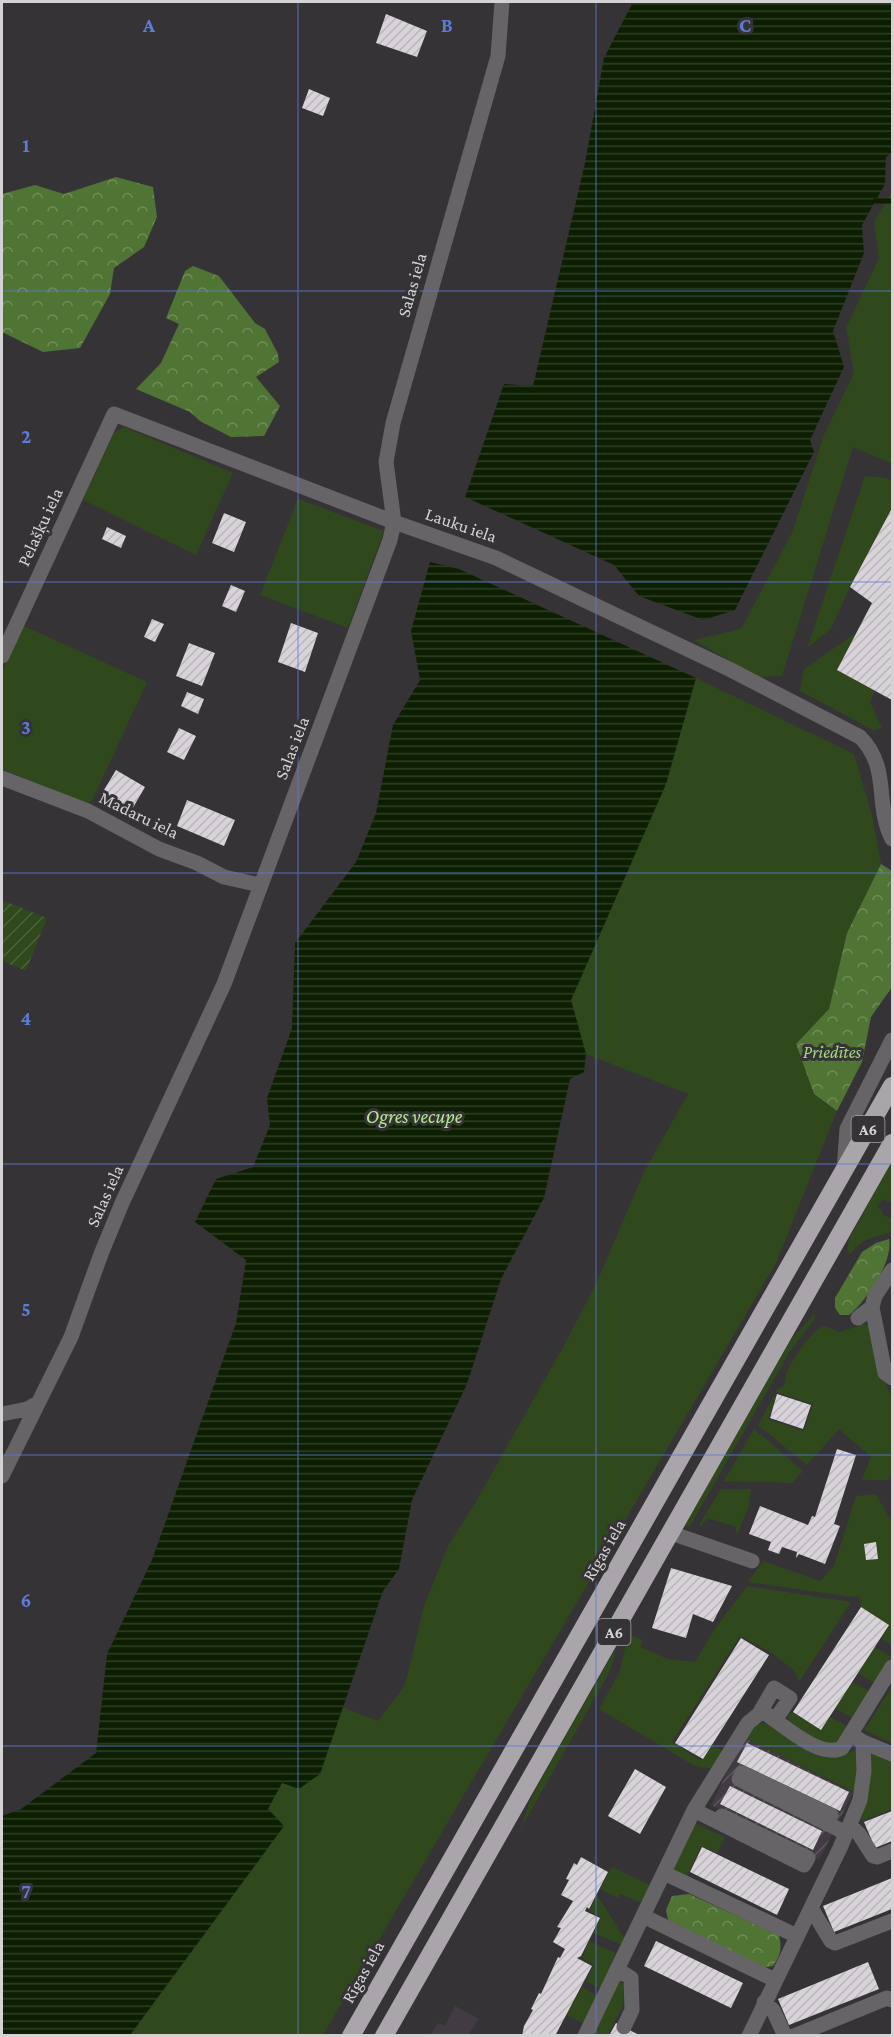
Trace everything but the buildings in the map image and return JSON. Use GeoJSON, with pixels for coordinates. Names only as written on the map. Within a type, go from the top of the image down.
{"type":"FeatureCollection","features":[{"type":"Feature","properties":{"kind":"highway","name":"Rīgas iela"},"geometry":{"type":"LineString","coordinates":[[351,2036],[892,1086]]}},
{"type":"Feature","properties":{"kind":"highway","name":"A6"},"geometry":{"type":"LineString","coordinates":[[384,2036],[892,1143]]}},
{"type":"Feature","properties":{"kind":"highway"},"geometry":{"type":"LineString","coordinates":[[450,1860],[476,1875]]}},
{"type":"Feature","properties":{"kind":"street","name":"Salas iela"},"geometry":{"type":"LineString","coordinates":[[2,1472],[71,1337],[122,1203],[224,984],[390,540],[394,522],[386,462],[393,423],[498,56],[502,2]]}},
{"type":"Feature","properties":{"kind":"street","name":"Lauku iela"},"geometry":{"type":"LineString","coordinates":[[114,414],[394,522],[496,558],[785,698],[860,737],[870,748],[881,779],[883,814],[892,839]]}},
{"type":"Feature","properties":{"kind":"street","name":"Pelašķu iela"},"geometry":{"type":"LineString","coordinates":[[2,656],[114,414]]}},
{"type":"Feature","properties":{"kind":"street","name":"Madaru iela"},"geometry":{"type":"LineString","coordinates":[[2,778],[88,811],[159,849],[197,863],[224,877],[260,885]]}},
{"type":"Feature","properties":{"kind":"street"},"geometry":{"type":"LineString","coordinates":[[844,1172],[847,1129],[892,1040]]}},
{"type":"Feature","properties":{"kind":"street"},"geometry":{"type":"LineString","coordinates":[[892,1270],[875,1296],[872,1307],[885,1373],[892,1378]]}},
{"type":"Feature","properties":{"kind":"street"},"geometry":{"type":"LineString","coordinates":[[858,1318],[872,1307]]}},
{"type":"Feature","properties":{"kind":"street"},"geometry":{"type":"LineString","coordinates":[[2,1414],[27,1409],[38,1403]]}},
{"type":"Feature","properties":{"kind":"street"},"geometry":{"type":"LineString","coordinates":[[671,1533],[752,1561]]}},
{"type":"Feature","properties":{"kind":"street"},"geometry":{"type":"LineString","coordinates":[[759,1714],[767,1715],[819,1749],[835,1752],[857,1738],[892,1666]]}},
{"type":"Feature","properties":{"kind":"street"},"geometry":{"type":"LineString","coordinates":[[585,2036],[694,1810],[748,1723],[759,1714],[774,1688],[790,1698],[775,1720]]}},
{"type":"Feature","properties":{"kind":"street"},"geometry":{"type":"LineString","coordinates":[[857,1738],[892,1754]]}},
{"type":"Feature","properties":{"kind":"street"},"geometry":{"type":"LineString","coordinates":[[749,2036],[860,1800],[864,1771],[857,1738]]}},
{"type":"Feature","properties":{"kind":"street"},"geometry":{"type":"LineString","coordinates":[[826,1823],[831,1815],[742,1773],[739,1779],[826,1823],[859,1834],[873,1856],[877,1857],[892,1851]]}},
{"type":"Feature","properties":{"kind":"street"},"geometry":{"type":"LineString","coordinates":[[694,1810],[718,1822],[804,1865],[808,1858],[722,1816],[718,1822]]}},
{"type":"Feature","properties":{"kind":"street"},"geometry":{"type":"LineString","coordinates":[[664,1873],[796,1936]]}},
{"type":"Feature","properties":{"kind":"street"},"geometry":{"type":"LineString","coordinates":[[811,1908],[831,1941],[835,1943],[892,1921]]}},
{"type":"Feature","properties":{"kind":"street"},"geometry":{"type":"LineString","coordinates":[[643,1916],[775,1980]]}},
{"type":"Feature","properties":{"kind":"street"},"geometry":{"type":"LineString","coordinates":[[616,1969],[632,1978],[632,2010],[624,2027]]}},
{"type":"Feature","properties":{"kind":"street"},"geometry":{"type":"LineString","coordinates":[[794,2036],[887,1998],[892,2000]]}},
{"type":"Feature","properties":{"kind":"street"},"geometry":{"type":"LineString","coordinates":[[764,2002],[772,2010],[785,2036]]}},
{"type":"Feature","properties":{"kind":"shaded area"},"geometry":{"type":"Polygon","coordinates":[[[892,191],[892,464],[853,447],[782,676],[758,677],[694,640],[741,629],[792,533],[824,435],[854,373],[846,328],[879,258],[874,222],[892,191]]]}},
{"type":"Feature","properties":{"kind":"shaded area"},"geometry":{"type":"Polygon","coordinates":[[[124,427],[233,473],[196,555],[83,500],[114,433],[124,427]]]}},
{"type":"Feature","properties":{"kind":"shaded area"},"geometry":{"type":"Polygon","coordinates":[[[865,476],[886,478],[892,481],[892,508],[850,587],[831,629],[807,648],[865,476]]]}},
{"type":"Feature","properties":{"kind":"shaded area"},"geometry":{"type":"Polygon","coordinates":[[[298,499],[384,531],[348,628],[260,595],[298,499]]]}},
{"type":"Feature","properties":{"kind":"shaded area"},"geometry":{"type":"Polygon","coordinates":[[[24,626],[147,682],[93,799],[87,804],[2,769],[2,672],[24,626]]]}},
{"type":"Feature","properties":{"kind":"shaded area"},"geometry":{"type":"Polygon","coordinates":[[[856,633],[838,670],[875,691],[870,702],[882,728],[873,730],[800,691],[804,669],[856,633]]]}},
{"type":"Feature","properties":{"kind":"shaded area"},"geometry":{"type":"Polygon","coordinates":[[[696,678],[854,754],[872,815],[881,864],[847,933],[829,1009],[796,1044],[814,1094],[837,1111],[776,1263],[323,2035],[130,2036],[284,1826],[268,1809],[282,1783],[320,1774],[342,1707],[378,1721],[405,1685],[424,1606],[449,1544],[474,1505],[562,1349],[597,1282],[645,1170],[688,1094],[586,1054],[571,1000],[666,784],[696,678]]]}},
{"type":"Feature","properties":{"kind":"shaded area"},"geometry":{"type":"Polygon","coordinates":[[[2,900],[47,918],[26,971],[2,961],[2,900]]]}},
{"type":"Feature","properties":{"kind":"shaded area"},"geometry":{"type":"Polygon","coordinates":[[[892,1160],[892,1201],[882,1199],[877,1207],[882,1210],[883,1215],[892,1218],[892,1231],[865,1240],[851,1254],[847,1251],[849,1239],[892,1160]]]}},
{"type":"Feature","properties":{"kind":"shaded area"},"geometry":{"type":"Polygon","coordinates":[[[815,1313],[814,1320],[790,1351],[690,1526],[684,1527],[781,1356],[793,1337],[815,1313]]]}},
{"type":"Feature","properties":{"kind":"shaded area"},"geometry":{"type":"Polygon","coordinates":[[[865,1324],[872,1328],[878,1366],[892,1398],[892,1469],[889,1480],[862,1480],[871,1457],[839,1429],[807,1465],[758,1425],[774,1396],[776,1397],[768,1419],[804,1431],[813,1404],[776,1392],[778,1388],[783,1387],[793,1360],[808,1339],[824,1326],[839,1332],[865,1324]]]}},
{"type":"Feature","properties":{"kind":"shaded area"},"geometry":{"type":"Polygon","coordinates":[[[754,1429],[803,1471],[792,1483],[724,1481],[754,1429]]]}},
{"type":"Feature","properties":{"kind":"shaded area"},"geometry":{"type":"Polygon","coordinates":[[[721,1489],[751,1489],[749,1505],[738,1533],[736,1533],[736,1527],[708,1518],[701,1526],[699,1525],[721,1489]]]}},
{"type":"Feature","properties":{"kind":"shaded area"},"geometry":{"type":"Polygon","coordinates":[[[876,1494],[892,1523],[892,1645],[881,1638],[889,1625],[861,1607],[859,1596],[748,1582],[763,1561],[820,1581],[834,1566],[856,1496],[876,1494]]]}},
{"type":"Feature","properties":{"kind":"shaded area"},"geometry":{"type":"Polygon","coordinates":[[[747,1586],[851,1602],[799,1682],[794,1670],[770,1652],[740,1636],[672,1742],[700,1760],[712,1745],[723,1751],[711,1769],[695,1766],[599,1709],[620,1671],[625,1648],[632,1636],[643,1640],[640,1647],[668,1659],[695,1662],[714,1630],[747,1586]]]}},
{"type":"Feature","properties":{"kind":"shaded area"},"geometry":{"type":"Polygon","coordinates":[[[617,1646],[610,1671],[520,1830],[529,1803],[540,1781],[617,1646]]]}},
{"type":"Feature","properties":{"kind":"shaded area"},"geometry":{"type":"Polygon","coordinates":[[[875,1647],[891,1657],[874,1683],[858,1673],[875,1647]]]}},
{"type":"Feature","properties":{"kind":"shaded area"},"geometry":{"type":"Polygon","coordinates":[[[852,1682],[869,1691],[852,1718],[835,1708],[852,1682]]]}},
{"type":"Feature","properties":{"kind":"shaded area"},"geometry":{"type":"Polygon","coordinates":[[[892,1687],[892,1743],[864,1730],[892,1687]]]}},
{"type":"Feature","properties":{"kind":"shaded area"},"geometry":{"type":"Polygon","coordinates":[[[793,1712],[821,1730],[830,1717],[847,1726],[836,1744],[819,1742],[789,1723],[788,1715],[793,1712]]]}},
{"type":"Feature","properties":{"kind":"shaded area"},"geometry":{"type":"Polygon","coordinates":[[[766,1723],[808,1751],[826,1758],[834,1758],[861,1747],[892,1759],[892,1809],[863,1821],[861,1819],[863,1811],[854,1792],[745,1738],[758,1724],[766,1723]]]}},
{"type":"Feature","properties":{"kind":"shaded area"},"geometry":{"type":"Polygon","coordinates":[[[745,1738],[853,1793],[819,1860],[711,1805],[745,1738]]]}},
{"type":"Feature","properties":{"kind":"shaded area"},"geometry":{"type":"Polygon","coordinates":[[[694,1823],[725,1837],[717,1853],[701,1846],[686,1879],[671,1872],[694,1823]]]}},
{"type":"Feature","properties":{"kind":"shaded area"},"geometry":{"type":"Polygon","coordinates":[[[612,1867],[650,1885],[644,1900],[639,1902],[620,1894],[618,1898],[600,1889],[612,1867]]]}},
{"type":"Feature","properties":{"kind":"shaded area"},"geometry":{"type":"Polygon","coordinates":[[[597,1895],[625,1939],[622,1945],[593,1933],[601,1918],[589,1911],[597,1895]]]}},
{"type":"Feature","properties":{"kind":"shaded area"},"geometry":{"type":"Polygon","coordinates":[[[589,1941],[616,1953],[600,1988],[586,1981],[594,1965],[582,1958],[589,1941]]]}},
{"type":"Feature","properties":{"kind":"shaded area"},"geometry":{"type":"Polygon","coordinates":[[[618,1978],[624,1984],[623,2005],[608,2035],[588,2036],[618,1978]]]}},
{"type":"Feature","properties":{"kind":"shaded area"},"geometry":{"type":"Polygon","coordinates":[[[582,1987],[597,1996],[583,2023],[566,2015],[582,1987]]]}},
{"type":"Feature","properties":{"kind":"shaded area"},"geometry":{"type":"Polygon","coordinates":[[[455,2006],[479,2019],[468,2035],[430,2035],[438,2023],[445,2026],[455,2006]]]}},
{"type":"Feature","properties":{"kind":"green space"},"geometry":{"type":"Polygon","coordinates":[[[116,177],[153,187],[157,217],[144,247],[114,268],[110,294],[80,348],[43,352],[2,332],[2,194],[35,185],[64,194],[116,177]]]}},
{"type":"Feature","properties":{"kind":"green space"},"geometry":{"type":"Polygon","coordinates":[[[193,266],[219,276],[255,323],[265,329],[278,354],[279,362],[256,377],[280,406],[264,436],[231,437],[200,421],[190,412],[136,389],[161,363],[179,324],[166,318],[185,271],[193,266]]]}},
{"type":"Feature","properties":{"kind":"green space","name":"Priedītes"},"geometry":{"type":"Polygon","coordinates":[[[881,864],[892,871],[892,987],[871,1017],[862,1062],[837,1111],[814,1094],[796,1044],[829,1009],[847,933],[881,864]]]}},
{"type":"Feature","properties":{"kind":"green space"},"geometry":{"type":"Polygon","coordinates":[[[889,1239],[883,1269],[870,1291],[849,1315],[840,1315],[835,1308],[835,1298],[862,1252],[876,1243],[889,1239]]]}},
{"type":"Feature","properties":{"kind":"green space"},"geometry":{"type":"Polygon","coordinates":[[[689,1894],[779,1935],[780,1951],[773,1966],[761,1968],[668,1920],[666,1910],[672,1896],[689,1894]]]}},
{"type":"Feature","properties":{"kind":"water"},"geometry":{"type":"Polygon","coordinates":[[[633,2],[892,2],[892,153],[886,157],[885,184],[862,225],[864,253],[833,331],[844,367],[810,440],[814,452],[735,610],[703,620],[639,596],[614,565],[465,497],[504,384],[533,386],[585,163],[604,58],[633,2]]]}},
{"type":"Feature","properties":{"kind":"water","name":"Ogres vecupe"},"geometry":{"type":"Polygon","coordinates":[[[430,562],[459,569],[696,678],[666,784],[571,1000],[586,1054],[584,1072],[570,1079],[544,1198],[501,1279],[467,1384],[412,1500],[399,1569],[383,1591],[320,1774],[299,1789],[282,1783],[268,1809],[284,1826],[130,2035],[2,2035],[2,1816],[21,1809],[96,1753],[107,1654],[152,1560],[236,1323],[246,1260],[195,1222],[216,1179],[253,1167],[270,1125],[267,1098],[292,1028],[295,943],[356,862],[376,813],[393,725],[420,680],[411,631],[430,562]]]}},
{"type":"Feature","properties":{"kind":"waterway"},"geometry":{"type":"LineString","coordinates":[[875,201],[892,201]]}}]}
